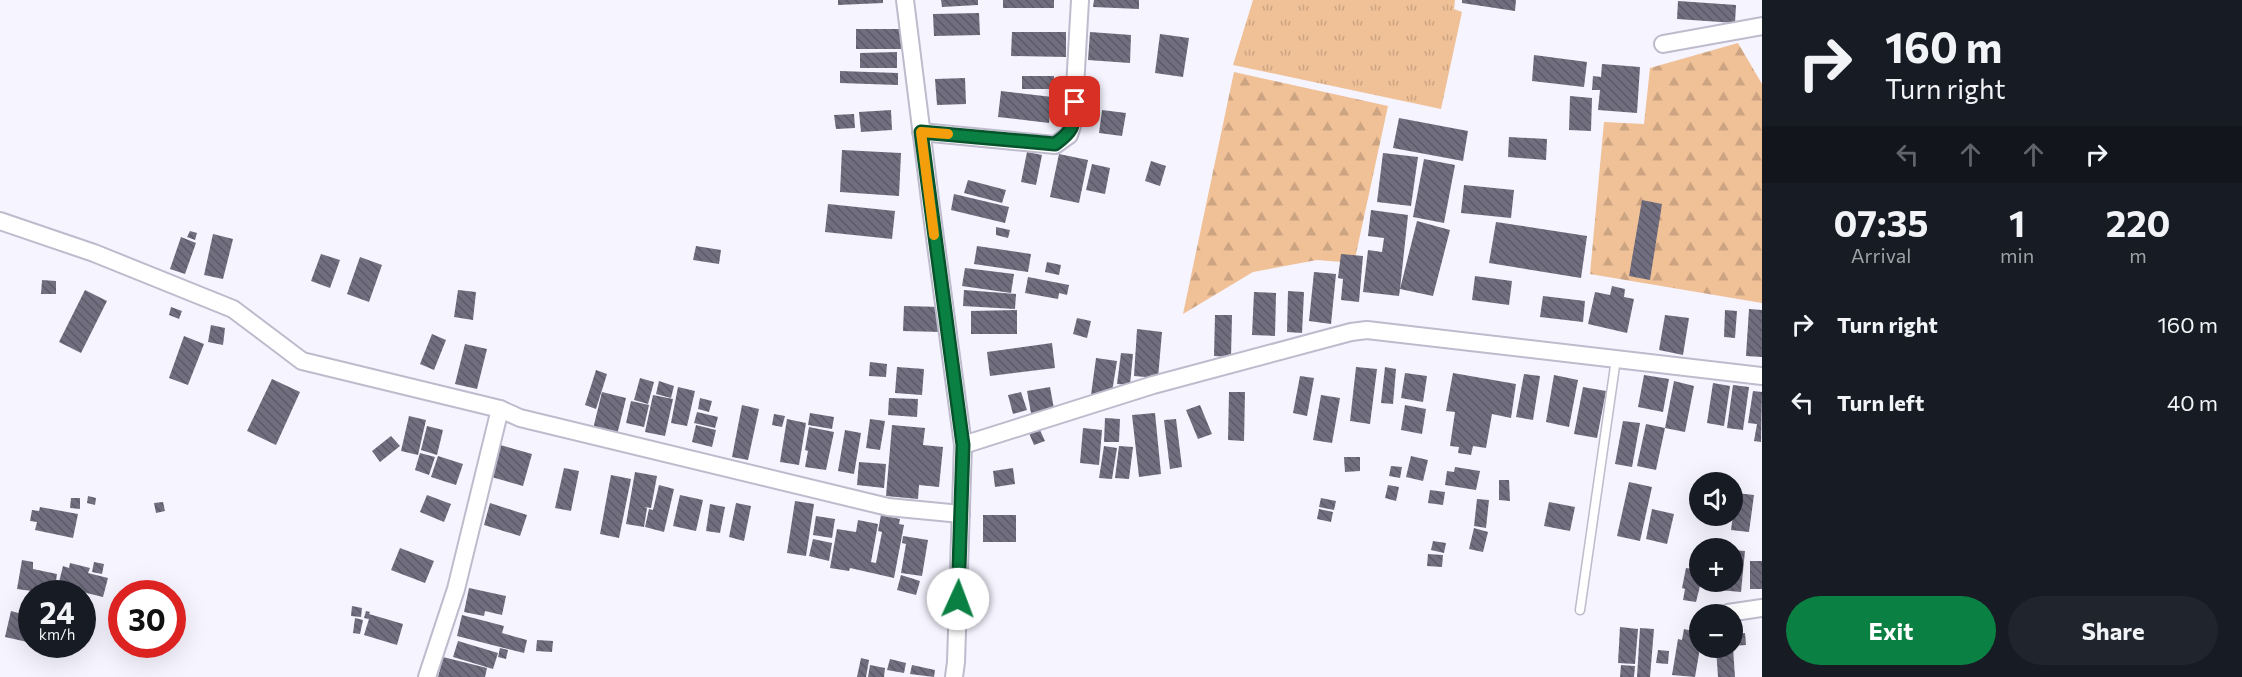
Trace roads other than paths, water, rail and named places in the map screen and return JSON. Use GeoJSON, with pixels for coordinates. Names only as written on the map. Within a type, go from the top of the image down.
{"type":"FeatureCollection","features":[{"type":"Feature","properties":{"kind":"street"},"geometry":{"type":"LineString","coordinates":[[905,0],[963,445],[954,677]]}},
{"type":"Feature","properties":{"kind":"street"},"geometry":{"type":"LineString","coordinates":[[921,132],[1055,144],[1069,135],[1073,123],[1080,0]]}},
{"type":"Feature","properties":{"kind":"street"},"geometry":{"type":"LineString","coordinates":[[1662,44],[1762,26]]}},
{"type":"Feature","properties":{"kind":"street"},"geometry":{"type":"LineString","coordinates":[[0,221],[94,253],[233,309],[302,361],[500,409],[520,418],[888,507],[961,514]]}},
{"type":"Feature","properties":{"kind":"street"},"geometry":{"type":"LineString","coordinates":[[963,445],[1153,385],[1351,332],[1367,330],[1762,376]]}},
{"type":"Feature","properties":{"kind":"street"},"geometry":{"type":"LineString","coordinates":[[427,677],[456,589],[500,409]]}},
{"type":"Feature","properties":{"kind":"street"},"geometry":{"type":"LineString","coordinates":[[1743,611],[1762,608]]}},
{"type":"Feature","properties":{"kind":"lane"},"geometry":{"type":"LineString","coordinates":[[1580,610],[1616,359]]}}]}
